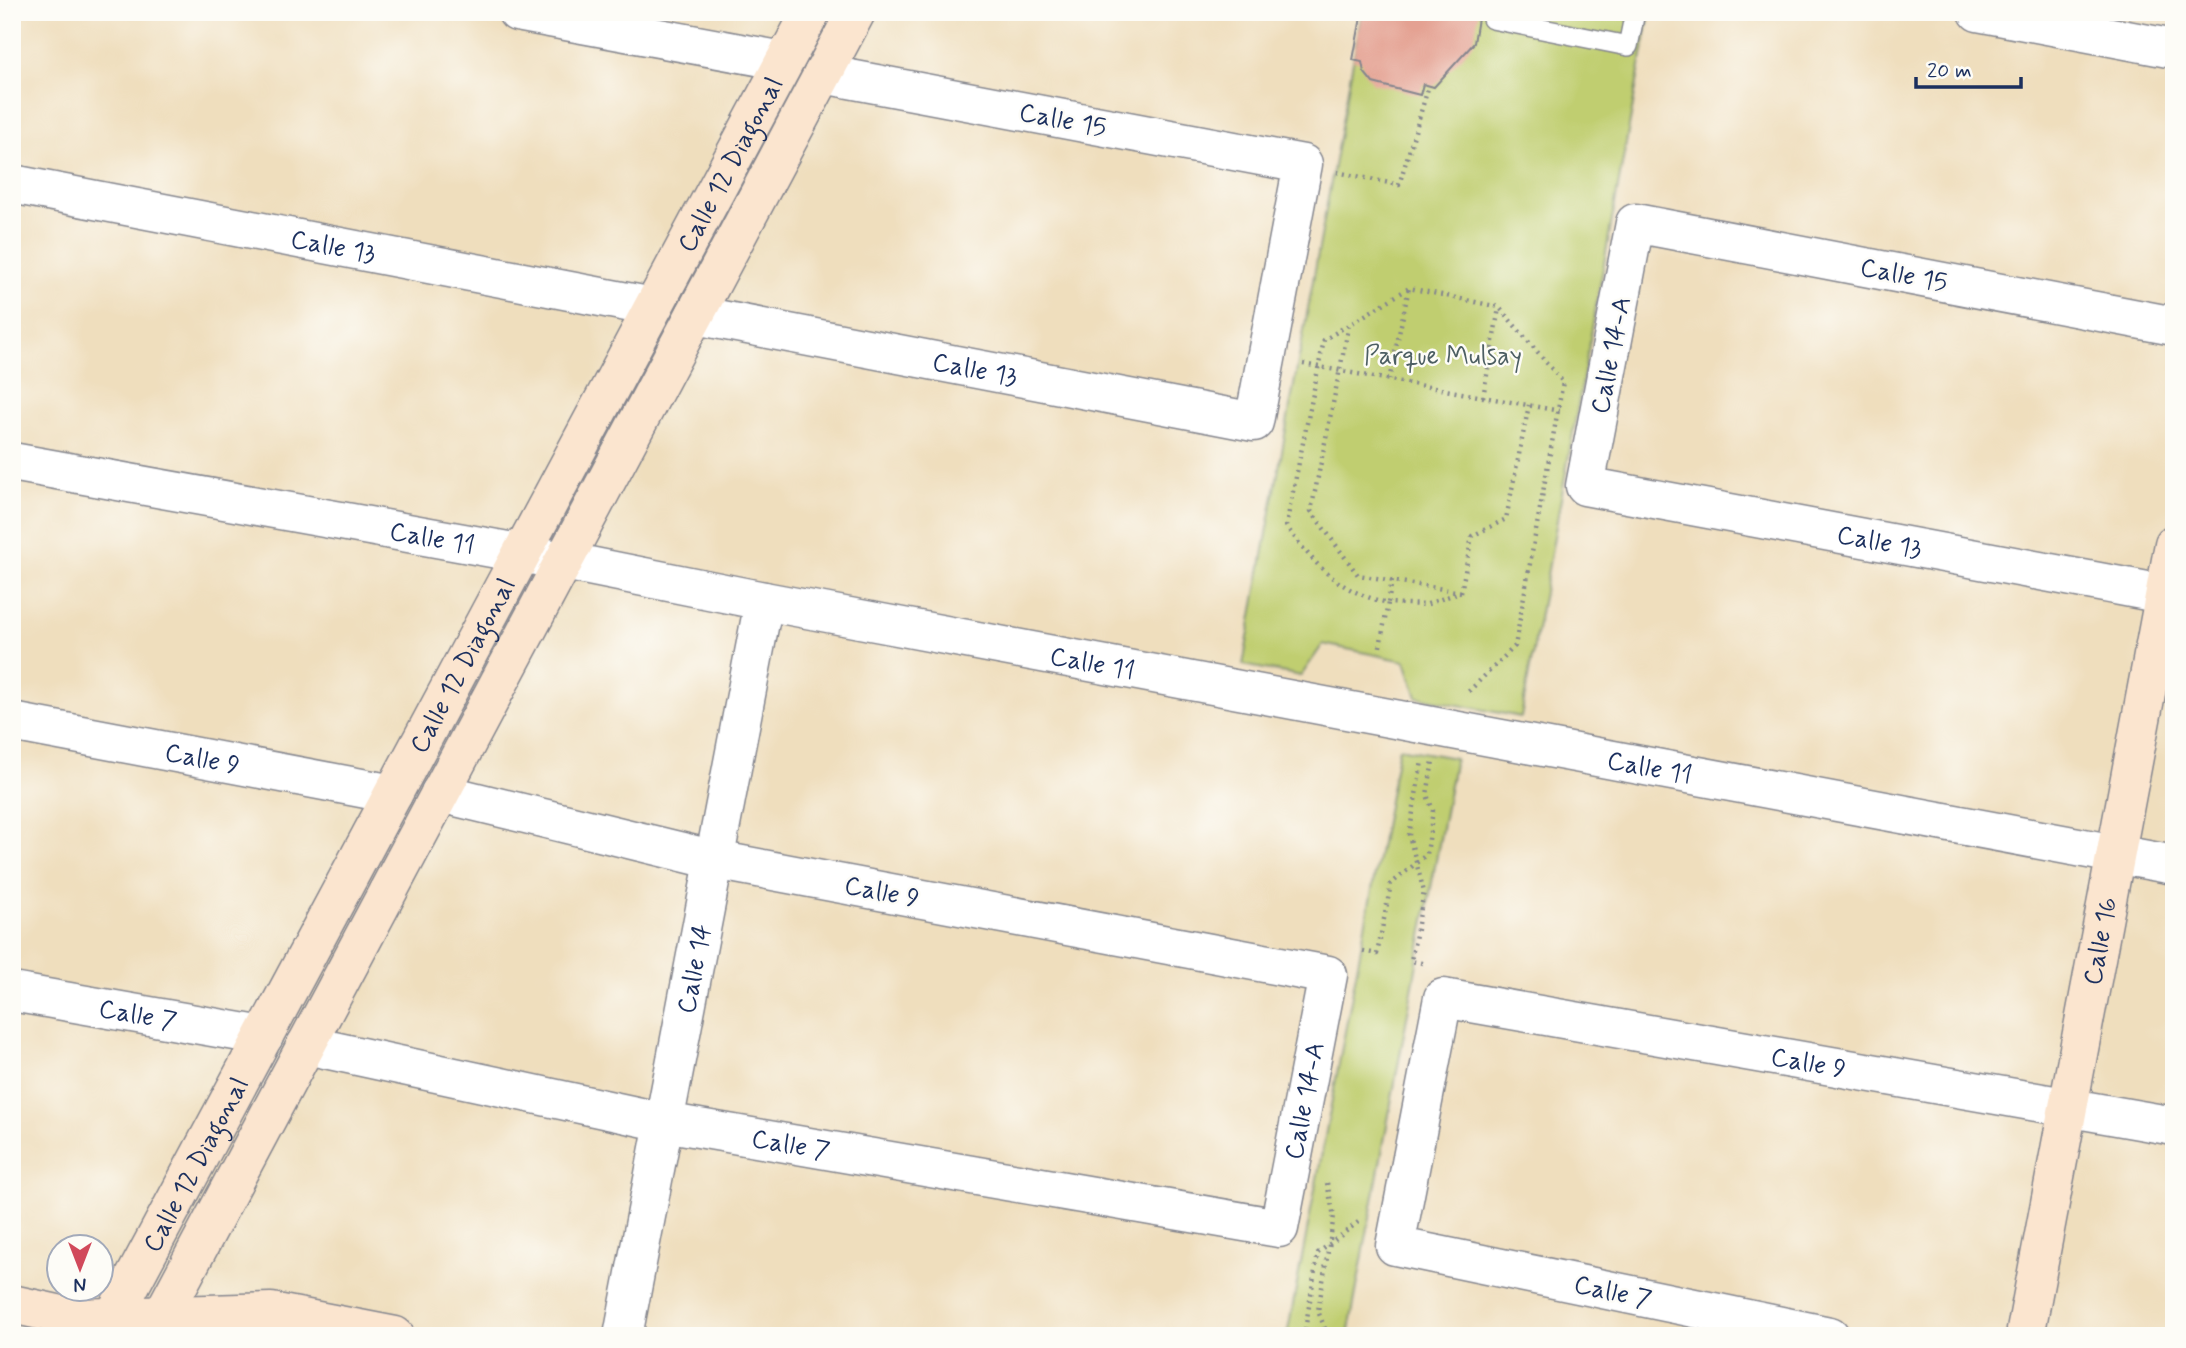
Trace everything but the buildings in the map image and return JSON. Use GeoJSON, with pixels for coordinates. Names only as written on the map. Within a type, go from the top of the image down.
{"type":"FeatureCollection","features":[{"type":"Feature","properties":{"kind":"street"},"geometry":{"type":"LineString","coordinates":[[517,12],[784,61]]}},
{"type":"Feature","properties":{"kind":"street","name":"Calle 12 Diagonal"},"geometry":{"type":"LineString","coordinates":[[114,1316],[811,12]]}},
{"type":"Feature","properties":{"kind":"street","name":"Calle 12 Diagonal"},"geometry":{"type":"LineString","coordinates":[[162,1316],[856,12]]}},
{"type":"Feature","properties":{"kind":"street"},"geometry":{"type":"LineString","coordinates":[[1978,12],[2174,49]]}},
{"type":"Feature","properties":{"kind":"street","name":"Calle 15"},"geometry":{"type":"LineString","coordinates":[[823,75],[1317,167]]}},
{"type":"Feature","properties":{"kind":"street","name":"Calle 13"},"geometry":{"type":"LineString","coordinates":[[695,315],[1254,422],[1317,167]]}},
{"type":"Feature","properties":{"kind":"street","name":"Calle 13"},"geometry":{"type":"LineString","coordinates":[[12,184],[653,307]]}},
{"type":"Feature","properties":{"kind":"street","name":"Calle 15"},"geometry":{"type":"LineString","coordinates":[[1635,223],[2174,326]]}},
{"type":"Feature","properties":{"kind":"street","name":"Calle 14-A"},"geometry":{"type":"LineString","coordinates":[[1586,486],[1635,223]]}},
{"type":"Feature","properties":{"kind":"street","name":"Calle 11"},"geometry":{"type":"LineString","coordinates":[[12,462],[564,561],[764,601],[2174,864]]}},
{"type":"Feature","properties":{"kind":"street","name":"Calle 13"},"geometry":{"type":"LineString","coordinates":[[1586,486],[2169,595]]}},
{"type":"Feature","properties":{"kind":"street","name":"Calle 16"},"geometry":{"type":"LineString","coordinates":[[2025,1336],[2116,853],[2169,595],[2174,544]]}},
{"type":"Feature","properties":{"kind":"street","name":"Calle 14"},"geometry":{"type":"LineString","coordinates":[[623,1336],[764,601]]}},
{"type":"Feature","properties":{"kind":"street","name":"Calle 9"},"geometry":{"type":"LineString","coordinates":[[12,722],[393,794]]}},
{"type":"Feature","properties":{"kind":"street","name":"Calle 9"},"geometry":{"type":"LineString","coordinates":[[440,793],[715,860],[1328,975]]}},
{"type":"Feature","properties":{"kind":"street","name":"Calle 14-A"},"geometry":{"type":"LineString","coordinates":[[1279,1227],[1328,975]]}},
{"type":"Feature","properties":{"kind":"street","name":"Calle 7"},"geometry":{"type":"LineString","coordinates":[[12,992],[264,1036]]}},
{"type":"Feature","properties":{"kind":"street","name":"Calle 9"},"geometry":{"type":"LineString","coordinates":[[1395,1246],[1443,998],[2174,1126]]}},
{"type":"Feature","properties":{"kind":"street","name":"Calle 7"},"geometry":{"type":"LineString","coordinates":[[306,1045],[664,1122],[1279,1227]]}},
{"type":"Feature","properties":{"kind":"street","name":"Calle 7"},"geometry":{"type":"LineString","coordinates":[[1395,1246],[1830,1336]]}},
{"type":"Feature","properties":{"kind":"street"},"geometry":{"type":"LineString","coordinates":[[12,1304],[76,1318],[271,1312],[395,1336]]}},
{"type":"Feature","properties":{"kind":"lane"},"geometry":{"type":"LineString","coordinates":[[1493,12],[1492,19],[1628,46],[1635,12]]}},
{"type":"Feature","properties":{"kind":"path"},"geometry":{"type":"LineString","coordinates":[[1317,167],[1399,185],[1429,86]]}},
{"type":"Feature","properties":{"kind":"path"},"geometry":{"type":"LineString","coordinates":[[1389,380],[1409,288]]}},
{"type":"Feature","properties":{"kind":"path"},"geometry":{"type":"LineString","coordinates":[[1461,592],[1425,605],[1388,603],[1358,596],[1317,567],[1286,526],[1324,340],[1409,288],[1499,307],[1563,382],[1515,646],[1461,700]]}},
{"type":"Feature","properties":{"kind":"path"},"geometry":{"type":"LineString","coordinates":[[1483,397],[1499,307]]}},
{"type":"Feature","properties":{"kind":"path"},"geometry":{"type":"LineString","coordinates":[[1349,325],[1311,511],[1358,575],[1461,592]]}},
{"type":"Feature","properties":{"kind":"path"},"geometry":{"type":"LineString","coordinates":[[1295,362],[1569,413]]}},
{"type":"Feature","properties":{"kind":"path"},"geometry":{"type":"LineString","coordinates":[[1461,592],[1472,536],[1506,519],[1529,405]]}},
{"type":"Feature","properties":{"kind":"path"},"geometry":{"type":"LineString","coordinates":[[1380,652],[1392,580]]}},
{"type":"Feature","properties":{"kind":"path"},"geometry":{"type":"LineString","coordinates":[[1422,963],[1411,961],[1424,892],[1409,835],[1423,756]]}},
{"type":"Feature","properties":{"kind":"path"},"geometry":{"type":"LineString","coordinates":[[1363,951],[1377,954],[1391,884],[1427,854],[1433,810],[1427,795],[1433,757]]}},
{"type":"Feature","properties":{"kind":"path","name":"Calle 14-A"},"geometry":{"type":"LineString","coordinates":[[1325,1177],[1334,1216],[1318,1311],[1328,1336]]}},
{"type":"Feature","properties":{"kind":"path","name":"Calle 14-A"},"geometry":{"type":"LineString","coordinates":[[1304,1336],[1318,1253],[1366,1216]]}},
{"type":"Feature","properties":{"kind":"green space","name":"Parque Mulsay"},"geometry":{"type":"Polygon","coordinates":[[[1362,12],[1650,12],[1521,717],[1417,697],[1405,661],[1323,644],[1301,676],[1243,665],[1362,12]]]}},
{"type":"Feature","properties":{"kind":"green space"},"geometry":{"type":"Polygon","coordinates":[[[1399,748],[1455,758],[1348,1336],[1287,1336],[1399,748]]]}}]}
